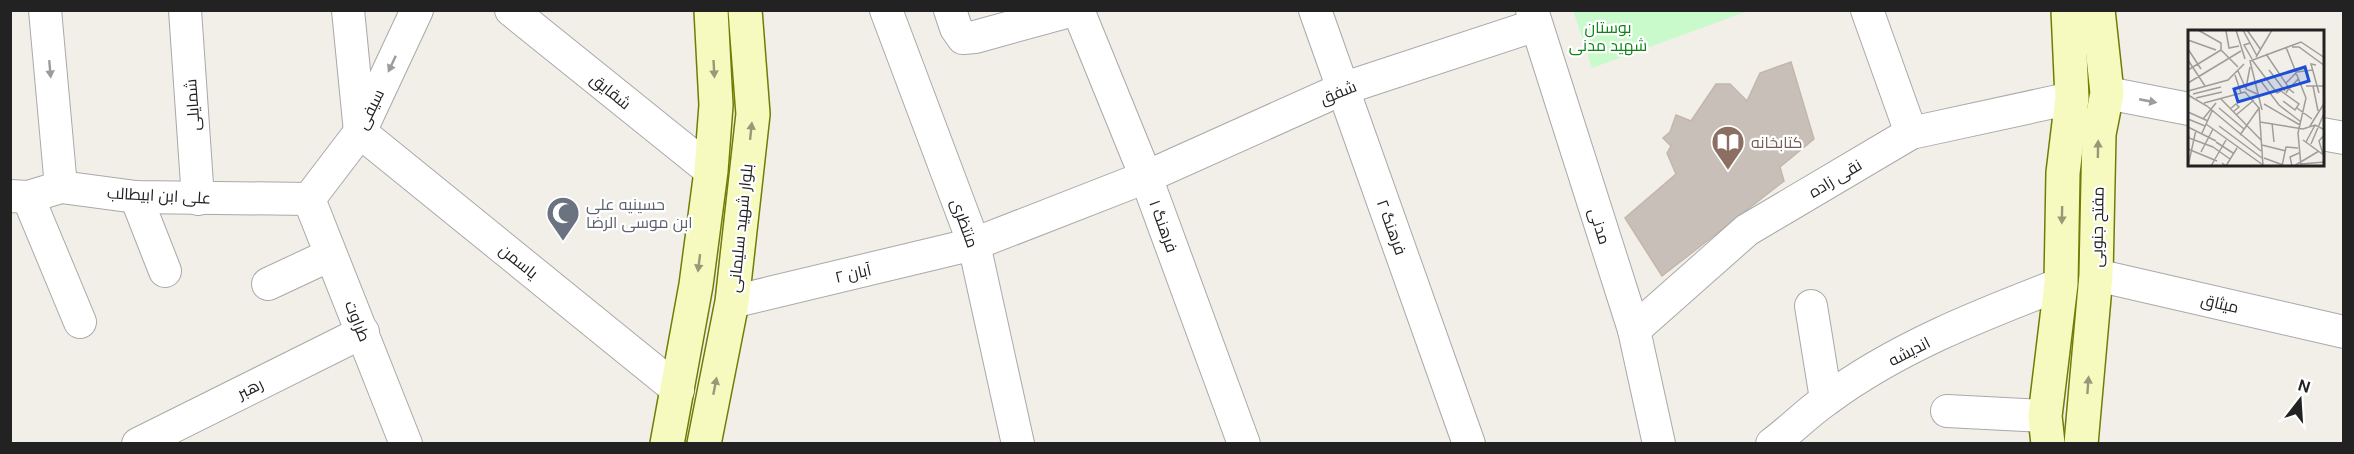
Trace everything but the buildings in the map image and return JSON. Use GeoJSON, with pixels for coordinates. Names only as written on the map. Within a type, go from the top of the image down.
{"type":"FeatureCollection","features":[{"type":"Feature","properties":{"kind":"street"},"geometry":{"type":"LineString","coordinates":[[45,10],[61,187]]}},
{"type":"Feature","properties":{"kind":"street","name":"شمایلی"},"geometry":{"type":"LineString","coordinates":[[185,10],[198,199]]}},
{"type":"Feature","properties":{"kind":"street"},"geometry":{"type":"LineString","coordinates":[[348,10],[360,132]]}},
{"type":"Feature","properties":{"kind":"street","name":"سیفی"},"geometry":{"type":"LineString","coordinates":[[309,199],[360,132],[417,10]]}},
{"type":"Feature","properties":{"kind":"street","name":"شقایق"},"geometry":{"type":"LineString","coordinates":[[511,10],[711,171]]}},
{"type":"Feature","properties":{"kind":"street"},"geometry":{"type":"LineString","coordinates":[[667,444],[696,285],[711,171],[716,105],[711,10]]}},
{"type":"Feature","properties":{"kind":"street","name":"بلوار شهید سلیمانی"},"geometry":{"type":"LineString","coordinates":[[704,444],[732,302],[753,114],[745,10]]}},
{"type":"Feature","properties":{"kind":"street","name":"منتظری"},"geometry":{"type":"LineString","coordinates":[[885,10],[974,244],[1017,444]]}},
{"type":"Feature","properties":{"kind":"street"},"geometry":{"type":"LineString","coordinates":[[950,10],[956,28],[963,38],[975,37],[1076,10]]}},
{"type":"Feature","properties":{"kind":"street","name":"فرهنگ ۱"},"geometry":{"type":"LineString","coordinates":[[1076,10],[1146,177],[1244,444]]}},
{"type":"Feature","properties":{"kind":"street","name":"فرهنگ ۲"},"geometry":{"type":"LineString","coordinates":[[1315,10],[1469,444]]}},
{"type":"Feature","properties":{"kind":"street"},"geometry":{"type":"LineString","coordinates":[[1867,10],[1911,133]]}},
{"type":"Feature","properties":{"kind":"street"},"geometry":{"type":"LineString","coordinates":[[1947,411],[2047,430],[2061,284],[2063,172],[2072,98],[2068,10]]}},
{"type":"Feature","properties":{"kind":"street","name":"مفتح جنوبی"},"geometry":{"type":"LineString","coordinates":[[2081,444],[2096,274],[2099,134],[2107,93],[2098,10]]}},
{"type":"Feature","properties":{"kind":"street","name":"شفق"},"geometry":{"type":"LineString","coordinates":[[974,244],[1146,177],[1342,89],[1534,18]]}},
{"type":"Feature","properties":{"kind":"street","name":"مدنی"},"geometry":{"type":"LineString","coordinates":[[1534,18],[1634,330],[1659,444]]}},
{"type":"Feature","properties":{"kind":"street"},"geometry":{"type":"LineString","coordinates":[[2072,98],[2107,93],[2188,109]]}},
{"type":"Feature","properties":{"kind":"street","name":"نقی زاده"},"geometry":{"type":"LineString","coordinates":[[1634,330],[1747,230],[1911,133],[2072,98]]}},
{"type":"Feature","properties":{"kind":"street","name":"یاسمن"},"geometry":{"type":"LineString","coordinates":[[360,132],[678,390]]}},
{"type":"Feature","properties":{"kind":"street"},"geometry":{"type":"LineString","coordinates":[[2324,134],[2343,138]]}},
{"type":"Feature","properties":{"kind":"street","name":"علی ابن ابیطالب"},"geometry":{"type":"LineString","coordinates":[[19,196],[61,187],[136,197],[309,199]]}},
{"type":"Feature","properties":{"kind":"street"},"geometry":{"type":"LineString","coordinates":[[19,196],[80,322]]}},
{"type":"Feature","properties":{"kind":"street"},"geometry":{"type":"LineString","coordinates":[[136,197],[165,271]]}},
{"type":"Feature","properties":{"kind":"street","name":"طراوت"},"geometry":{"type":"LineString","coordinates":[[309,199],[406,444]]}},
{"type":"Feature","properties":{"kind":"street","name":"آبان ۲"},"geometry":{"type":"LineString","coordinates":[[732,302],[974,244]]}},
{"type":"Feature","properties":{"kind":"street"},"geometry":{"type":"LineString","coordinates":[[268,284],[330,255]]}},
{"type":"Feature","properties":{"kind":"street","name":"میثاق"},"geometry":{"type":"LineString","coordinates":[[2096,274],[2343,332]]}},
{"type":"Feature","properties":{"kind":"street","name":"اندیشه"},"geometry":{"type":"LineString","coordinates":[[1778,442],[1826,399],[1889,360],[1978,316],[2061,284]]}},
{"type":"Feature","properties":{"kind":"street"},"geometry":{"type":"LineString","coordinates":[[1810,306],[1826,399]]}},
{"type":"Feature","properties":{"kind":"street","name":"رهبر"},"geometry":{"type":"LineString","coordinates":[[138,444],[188,432],[363,332]]}},
{"type":"Feature","properties":{"kind":"green space","name":"بوستان شهید مدنی"},"geometry":{"type":"Polygon","coordinates":[[[1573,10],[1748,10],[1748,11],[1592,68],[1573,10]]]}},
{"type":"Feature","properties":{"kind":"place","name":"کتابخانه"},"geometry":{"type":"Point","coordinates":[1728,171]}},
{"type":"Feature","properties":{"kind":"place","name":"حسینیه علی ابن موسی الرضا"},"geometry":{"type":"Point","coordinates":[563,242]}}]}
